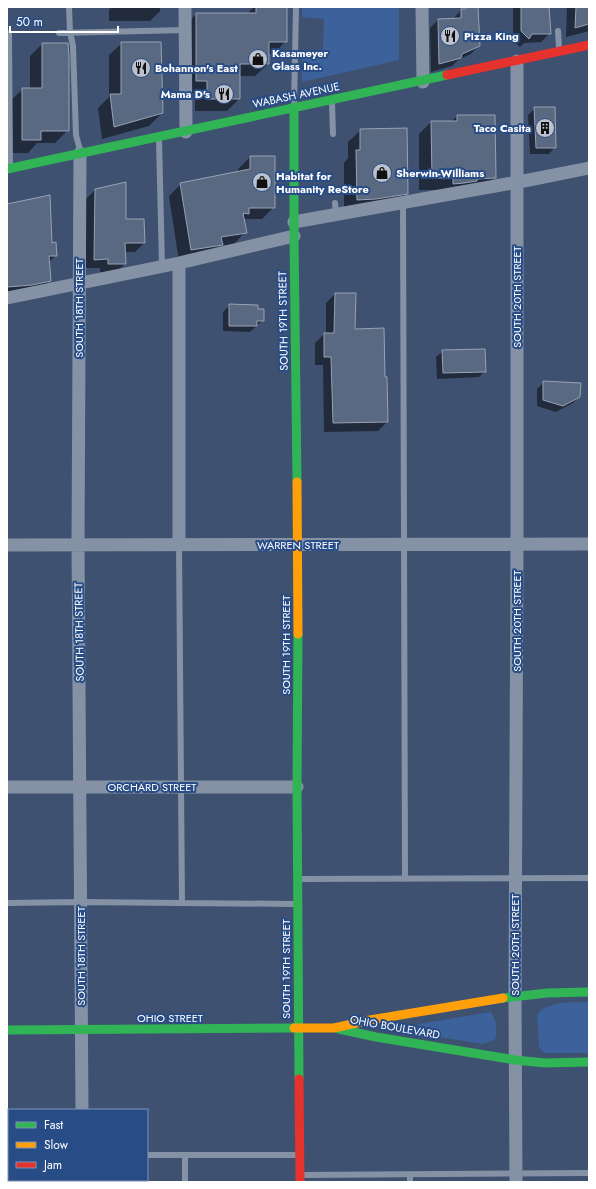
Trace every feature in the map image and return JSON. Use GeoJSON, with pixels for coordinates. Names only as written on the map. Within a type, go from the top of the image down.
{"type":"FeatureCollection","features":[{"type":"Feature","properties":{"kind":"street"},"geometry":{"type":"LineString","coordinates":[[185,7],[186,132]]}},
{"type":"Feature","properties":{"kind":"street"},"geometry":{"type":"LineString","coordinates":[[422,7],[423,82]]}},
{"type":"Feature","properties":{"kind":"street","name":"WABASH AVENUE"},"geometry":{"type":"LineString","coordinates":[[9,168],[186,132],[294,107],[423,82],[589,45]]}},
{"type":"Feature","properties":{"kind":"street","name":"SOUTH 20TH STREET"},"geometry":{"type":"LineString","coordinates":[[516,1178],[515,878],[517,61]]}},
{"type":"Feature","properties":{"kind":"street","name":"SOUTH 19TH STREET"},"geometry":{"type":"LineString","coordinates":[[294,107],[298,545],[297,787],[300,1178]]}},
{"type":"Feature","properties":{"kind":"street","name":"SOUTH 18TH STREET"},"geometry":{"type":"LineString","coordinates":[[80,153],[78,545],[82,1109]]}},
{"type":"Feature","properties":{"kind":"street"},"geometry":{"type":"LineString","coordinates":[[294,222],[336,209],[403,203],[517,183],[589,168]]}},
{"type":"Feature","properties":{"kind":"street"},"geometry":{"type":"LineString","coordinates":[[7,298],[179,263],[294,236]]}},
{"type":"Feature","properties":{"kind":"street"},"geometry":{"type":"LineString","coordinates":[[179,263],[179,545]]}},
{"type":"Feature","properties":{"kind":"street","name":"WARREN STREET"},"geometry":{"type":"LineString","coordinates":[[7,546],[589,544]]}},
{"type":"Feature","properties":{"kind":"street","name":"ORCHARD STREET"},"geometry":{"type":"LineString","coordinates":[[7,788],[297,787]]}},
{"type":"Feature","properties":{"kind":"street","name":"OHIO BOULEVARD"},"geometry":{"type":"LineString","coordinates":[[334,1028],[370,1020],[515,996],[547,993],[589,992]]}},
{"type":"Feature","properties":{"kind":"street","name":"OHIO BOULEVARD"},"geometry":{"type":"LineString","coordinates":[[334,1028],[376,1037],[515,1060],[545,1063],[589,1062]]}},
{"type":"Feature","properties":{"kind":"street","name":"OHIO STREET"},"geometry":{"type":"LineString","coordinates":[[7,1030],[334,1028]]}},
{"type":"Feature","properties":{"kind":"lane"},"geometry":{"type":"LineString","coordinates":[[69,7],[70,32],[73,46],[76,135],[80,153]]}},
{"type":"Feature","properties":{"kind":"lane"},"geometry":{"type":"LineString","coordinates":[[294,107],[296,7]]}},
{"type":"Feature","properties":{"kind":"lane"},"geometry":{"type":"LineString","coordinates":[[59,33],[185,30]]}},
{"type":"Feature","properties":{"kind":"lane"},"geometry":{"type":"LineString","coordinates":[[558,31],[559,51]]}},
{"type":"Feature","properties":{"kind":"lane"},"geometry":{"type":"LineString","coordinates":[[9,33],[9,168]]}},
{"type":"Feature","properties":{"kind":"lane"},"geometry":{"type":"LineString","coordinates":[[332,100],[333,134]]}},
{"type":"Feature","properties":{"kind":"lane"},"geometry":{"type":"LineString","coordinates":[[160,137],[162,266]]}},
{"type":"Feature","properties":{"kind":"lane"},"geometry":{"type":"LineString","coordinates":[[403,203],[405,879]]}},
{"type":"Feature","properties":{"kind":"lane"},"geometry":{"type":"LineString","coordinates":[[179,545],[182,903]]}},
{"type":"Feature","properties":{"kind":"lane"},"geometry":{"type":"LineString","coordinates":[[298,879],[589,878]]}},
{"type":"Feature","properties":{"kind":"lane"},"geometry":{"type":"LineString","coordinates":[[7,903],[81,902],[298,904]]}},
{"type":"Feature","properties":{"kind":"lane"},"geometry":{"type":"LineString","coordinates":[[148,1155],[300,1155]]}},
{"type":"Feature","properties":{"kind":"lane"},"geometry":{"type":"LineString","coordinates":[[185,1155],[185,1182]]}},
{"type":"Feature","properties":{"kind":"lane"},"geometry":{"type":"LineString","coordinates":[[300,1178],[410,1174],[516,1178],[589,1173]]}},
{"type":"Feature","properties":{"kind":"lane"},"geometry":{"type":"LineString","coordinates":[[410,1174],[410,1182]]}},
{"type":"Feature","properties":{"kind":"shaded area"},"geometry":{"type":"Polygon","coordinates":[[[302,7],[399,7],[399,60],[302,82],[302,58],[323,49],[324,19],[302,17],[302,7]]]}},
{"type":"Feature","properties":{"kind":"shaded area"},"geometry":{"type":"Polygon","coordinates":[[[589,1002],[589,1053],[544,1053],[539,1047],[537,1015],[541,1010],[561,1003],[589,1002]]]}},
{"type":"Feature","properties":{"kind":"shaded area"},"geometry":{"type":"Polygon","coordinates":[[[491,1012],[496,1023],[496,1036],[494,1040],[483,1044],[420,1034],[417,1031],[419,1024],[491,1012]]]}},
{"type":"Feature","properties":{"kind":"building"},"geometry":{"type":"Polygon","coordinates":[[[256,7],[287,7],[287,42],[269,42],[269,64],[240,64],[240,99],[207,99],[207,81],[196,81],[196,13],[256,13],[256,7]]]}},
{"type":"Feature","properties":{"kind":"building"},"geometry":{"type":"Polygon","coordinates":[[[466,7],[478,7],[480,46],[462,54],[461,58],[439,64],[438,19],[461,18],[461,9],[466,9],[466,7]]]}},
{"type":"Feature","properties":{"kind":"building"},"geometry":{"type":"Polygon","coordinates":[[[521,7],[549,7],[551,34],[532,34],[529,39],[521,31],[521,7]]]}},
{"type":"Feature","properties":{"kind":"building"},"geometry":{"type":"Polygon","coordinates":[[[576,7],[589,7],[589,24],[575,28],[576,7]]]}},
{"type":"Feature","properties":{"kind":"building","name":"Bohannon's East"},"geometry":{"type":"Polygon","coordinates":[[[121,42],[161,42],[163,113],[114,127],[110,94],[121,94],[121,42]]]}},
{"type":"Feature","properties":{"kind":"building"},"geometry":{"type":"Polygon","coordinates":[[[42,43],[68,43],[69,131],[41,131],[41,140],[22,140],[22,88],[42,88],[42,43]]]}},
{"type":"Feature","properties":{"kind":"building","name":"Taco Casita"},"geometry":{"type":"Polygon","coordinates":[[[534,107],[555,107],[556,148],[536,148],[534,107]]]}},
{"type":"Feature","properties":{"kind":"building"},"geometry":{"type":"Polygon","coordinates":[[[457,115],[495,115],[496,178],[477,179],[477,181],[453,184],[453,178],[432,178],[431,121],[457,121],[457,115]]]}},
{"type":"Feature","properties":{"kind":"building","name":"Sherwin-Williams"},"geometry":{"type":"Polygon","coordinates":[[[407,128],[408,194],[376,199],[357,200],[356,150],[360,150],[360,129],[407,128]]]}},
{"type":"Feature","properties":{"kind":"building"},"geometry":{"type":"Polygon","coordinates":[[[250,156],[275,156],[275,208],[249,208],[249,214],[243,213],[247,233],[221,237],[223,245],[191,250],[180,183],[250,169],[250,156]]]}},
{"type":"Feature","properties":{"kind":"building"},"geometry":{"type":"Polygon","coordinates":[[[126,182],[126,219],[144,219],[145,243],[125,243],[126,264],[108,264],[108,259],[94,260],[95,189],[126,182]]]}},
{"type":"Feature","properties":{"kind":"building"},"geometry":{"type":"Polygon","coordinates":[[[50,195],[52,243],[56,242],[57,256],[49,256],[51,281],[32,285],[7,287],[7,204],[50,195]]]}},
{"type":"Feature","properties":{"kind":"building"},"geometry":{"type":"Polygon","coordinates":[[[335,293],[356,293],[355,329],[384,328],[388,422],[333,423],[331,357],[324,357],[324,333],[334,333],[335,293]]]}},
{"type":"Feature","properties":{"kind":"building"},"geometry":{"type":"Polygon","coordinates":[[[229,304],[258,305],[258,309],[264,309],[264,321],[257,321],[257,326],[229,326],[229,304]]]}},
{"type":"Feature","properties":{"kind":"building"},"geometry":{"type":"Polygon","coordinates":[[[485,349],[486,372],[443,373],[442,350],[485,349]]]}},
{"type":"Feature","properties":{"kind":"building"},"geometry":{"type":"Polygon","coordinates":[[[543,381],[581,383],[580,397],[563,406],[543,400],[543,381]]]}},
{"type":"Feature","properties":{"kind":"traffic: fast"},"geometry":{"type":"LineString","coordinates":[[7,169],[447,75]]}},
{"type":"Feature","properties":{"kind":"traffic: fast"},"geometry":{"type":"LineString","coordinates":[[294,107],[297,482]]}},
{"type":"Feature","properties":{"kind":"traffic: fast"},"geometry":{"type":"LineString","coordinates":[[298,634],[297,787],[299,1079]]}},
{"type":"Feature","properties":{"kind":"traffic: fast"},"geometry":{"type":"LineString","coordinates":[[503,998],[547,993],[589,992]]}},
{"type":"Feature","properties":{"kind":"traffic: fast"},"geometry":{"type":"LineString","coordinates":[[7,1030],[294,1028]]}},
{"type":"Feature","properties":{"kind":"traffic: fast"},"geometry":{"type":"LineString","coordinates":[[339,1029],[376,1037],[515,1060],[545,1063],[589,1062]]}},
{"type":"Feature","properties":{"kind":"traffic: slow"},"geometry":{"type":"LineString","coordinates":[[297,482],[298,634]]}},
{"type":"Feature","properties":{"kind":"traffic: slow"},"geometry":{"type":"LineString","coordinates":[[294,1028],[334,1028],[370,1020],[503,998]]}},
{"type":"Feature","properties":{"kind":"traffic: jam"},"geometry":{"type":"LineString","coordinates":[[447,75],[589,45]]}},
{"type":"Feature","properties":{"kind":"traffic: jam"},"geometry":{"type":"LineString","coordinates":[[299,1079],[300,1182]]}},
{"type":"Feature","properties":{"kind":"place","name":"Pizza King"},"geometry":{"type":"Point","coordinates":[450,36]}},
{"type":"Feature","properties":{"kind":"place","name":"Kasameyer Glass Inc."},"geometry":{"type":"Point","coordinates":[258,59]}},
{"type":"Feature","properties":{"kind":"place","name":"Bohannon's East"},"geometry":{"type":"Point","coordinates":[141,68]}},
{"type":"Feature","properties":{"kind":"place","name":"Mama D's"},"geometry":{"type":"Point","coordinates":[224,94]}},
{"type":"Feature","properties":{"kind":"place","name":"Taco Casita"},"geometry":{"type":"Point","coordinates":[545,128]}},
{"type":"Feature","properties":{"kind":"place","name":"Sherwin-Williams"},"geometry":{"type":"Point","coordinates":[382,173]}},
{"type":"Feature","properties":{"kind":"place","name":"Habitat for Humanity ReStore"},"geometry":{"type":"Point","coordinates":[262,182]}}]}
